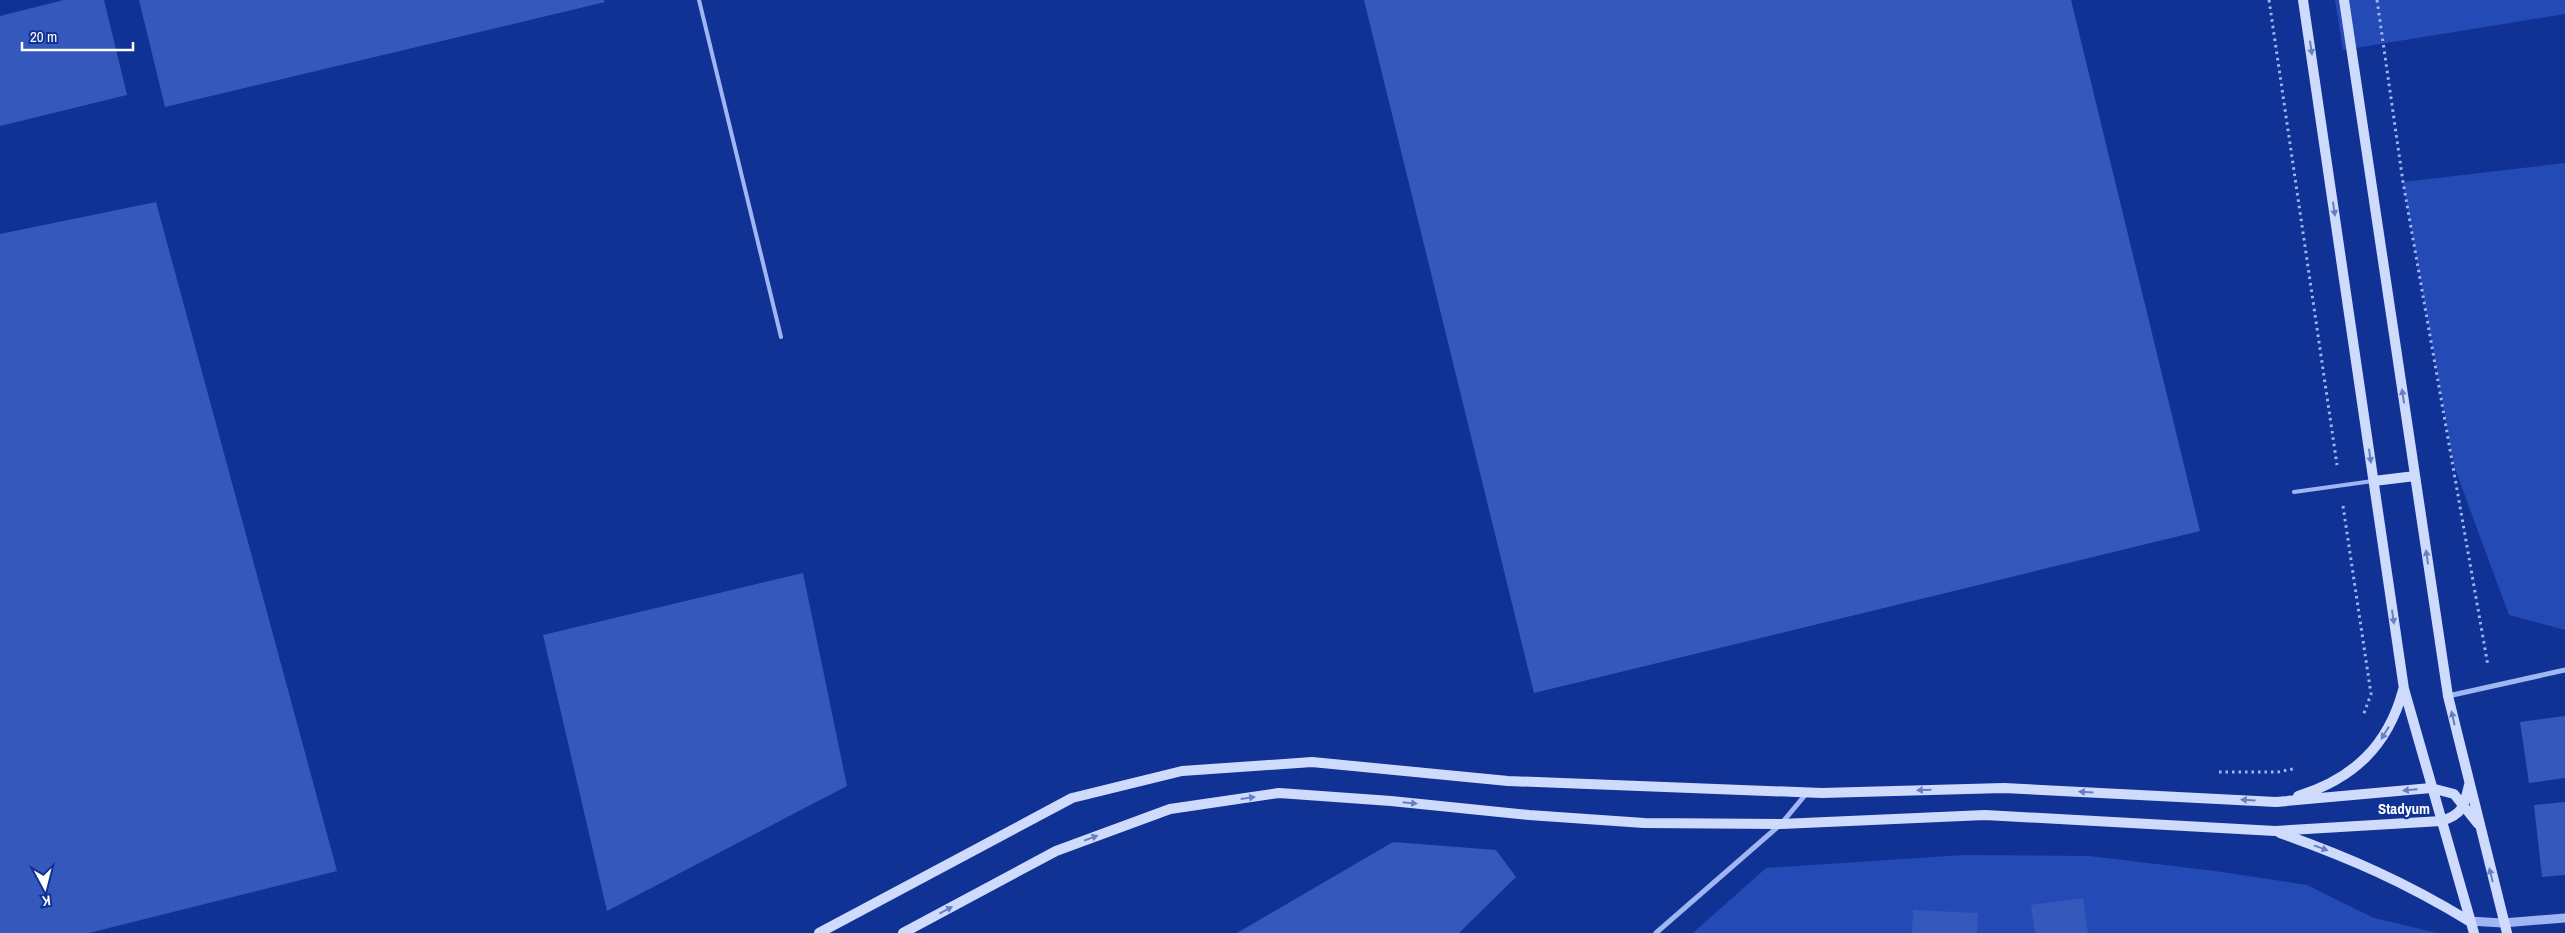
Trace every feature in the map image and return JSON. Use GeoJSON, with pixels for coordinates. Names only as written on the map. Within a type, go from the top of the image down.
{"type":"FeatureCollection","features":[{"type":"Feature","properties":{"kind":"main road"},"geometry":{"type":"LineString","coordinates":[[2304,0],[2404,689],[2474,933]]}},
{"type":"Feature","properties":{"kind":"main road"},"geometry":{"type":"LineString","coordinates":[[2344,0],[2448,696],[2478,824],[2507,933]]}},
{"type":"Feature","properties":{"kind":"main road"},"geometry":{"type":"LineString","coordinates":[[2374,481],[2415,476]]}},
{"type":"Feature","properties":{"kind":"main road"},"geometry":{"type":"LineString","coordinates":[[2276,802],[2317,790],[2344,776],[2368,757],[2397,712],[2404,689]]}},
{"type":"Feature","properties":{"kind":"main road"},"geometry":{"type":"LineString","coordinates":[[819,933],[1072,798],[1182,771],[1312,762],[1508,781],[1808,791],[2004,788],[2276,802],[2431,788],[2454,794],[2478,824]]}},
{"type":"Feature","properties":{"kind":"main road"},"geometry":{"type":"LineString","coordinates":[[903,933],[1056,850],[1170,809],[1279,793],[1392,801],[1529,816],[1644,823],[1781,824],[1986,815],[2275,831],[2441,821],[2454,817],[2464,807],[2469,785]]}},
{"type":"Feature","properties":{"kind":"main road"},"geometry":{"type":"LineString","coordinates":[[2275,831],[2350,858],[2395,879],[2469,921]]}},
{"type":"Feature","properties":{"kind":"street"},"geometry":{"type":"LineString","coordinates":[[2448,696],[2565,670]]}},
{"type":"Feature","properties":{"kind":"street"},"geometry":{"type":"LineString","coordinates":[[1656,933],[1781,824],[1808,791]]}},
{"type":"Feature","properties":{"kind":"street"},"geometry":{"type":"LineString","coordinates":[[2469,921],[2503,923],[2565,918]]}},
{"type":"Feature","properties":{"kind":"lane"},"geometry":{"type":"LineString","coordinates":[[699,0],[781,337]]}},
{"type":"Feature","properties":{"kind":"lane"},"geometry":{"type":"LineString","coordinates":[[2294,492],[2374,481]]}},
{"type":"Feature","properties":{"kind":"path"},"geometry":{"type":"LineString","coordinates":[[2269,0],[2371,694]]}},
{"type":"Feature","properties":{"kind":"path"},"geometry":{"type":"LineString","coordinates":[[2377,0],[2403,182],[2489,671]]}},
{"type":"Feature","properties":{"kind":"shaded area"},"geometry":{"type":"Polygon","coordinates":[[[2335,0],[2565,0],[2565,14],[2343,50],[2335,0]]]}},
{"type":"Feature","properties":{"kind":"shaded area"},"geometry":{"type":"Polygon","coordinates":[[[2565,163],[2565,630],[2509,615],[2454,466],[2403,182],[2565,163]]]}},
{"type":"Feature","properties":{"kind":"shaded area"},"geometry":{"type":"Polygon","coordinates":[[[1964,855],[2089,856],[2215,871],[2307,885],[2374,918],[2437,933],[1693,933],[1766,868],[1964,855]]]}},
{"type":"Feature","properties":{"kind":"building"},"geometry":{"type":"Polygon","coordinates":[[[64,0],[104,0],[127,95],[0,126],[0,16],[64,0]]]}},
{"type":"Feature","properties":{"kind":"building"},"geometry":{"type":"Polygon","coordinates":[[[139,0],[604,0],[605,2],[165,107],[139,0]]]}},
{"type":"Feature","properties":{"kind":"building"},"geometry":{"type":"Polygon","coordinates":[[[1364,0],[2071,0],[2200,531],[1534,693],[1364,0]]]}},
{"type":"Feature","properties":{"kind":"building"},"geometry":{"type":"Polygon","coordinates":[[[156,202],[337,871],[89,933],[0,933],[0,234],[156,202]]]}},
{"type":"Feature","properties":{"kind":"building"},"geometry":{"type":"Polygon","coordinates":[[[803,573],[847,786],[607,911],[543,635],[803,573]]]}},
{"type":"Feature","properties":{"kind":"building"},"geometry":{"type":"Polygon","coordinates":[[[2565,716],[2565,778],[2529,783],[2520,722],[2565,716]]]}},
{"type":"Feature","properties":{"kind":"building"},"geometry":{"type":"Polygon","coordinates":[[[2565,802],[2565,875],[2542,877],[2534,805],[2565,802]]]}},
{"type":"Feature","properties":{"kind":"building"},"geometry":{"type":"Polygon","coordinates":[[[1393,842],[1496,850],[1516,877],[1459,933],[1237,933],[1393,842]]]}},
{"type":"Feature","properties":{"kind":"building"},"geometry":{"type":"Polygon","coordinates":[[[2083,898],[2088,933],[2035,933],[2031,905],[2083,898]]]}},
{"type":"Feature","properties":{"kind":"building"},"geometry":{"type":"Polygon","coordinates":[[[1913,910],[1978,913],[1977,933],[1912,933],[1913,910]]]}},
{"type":"Feature","properties":{"kind":"district","name":"Stadyum"},"geometry":{"type":"Point","coordinates":[2404,808]}}]}
